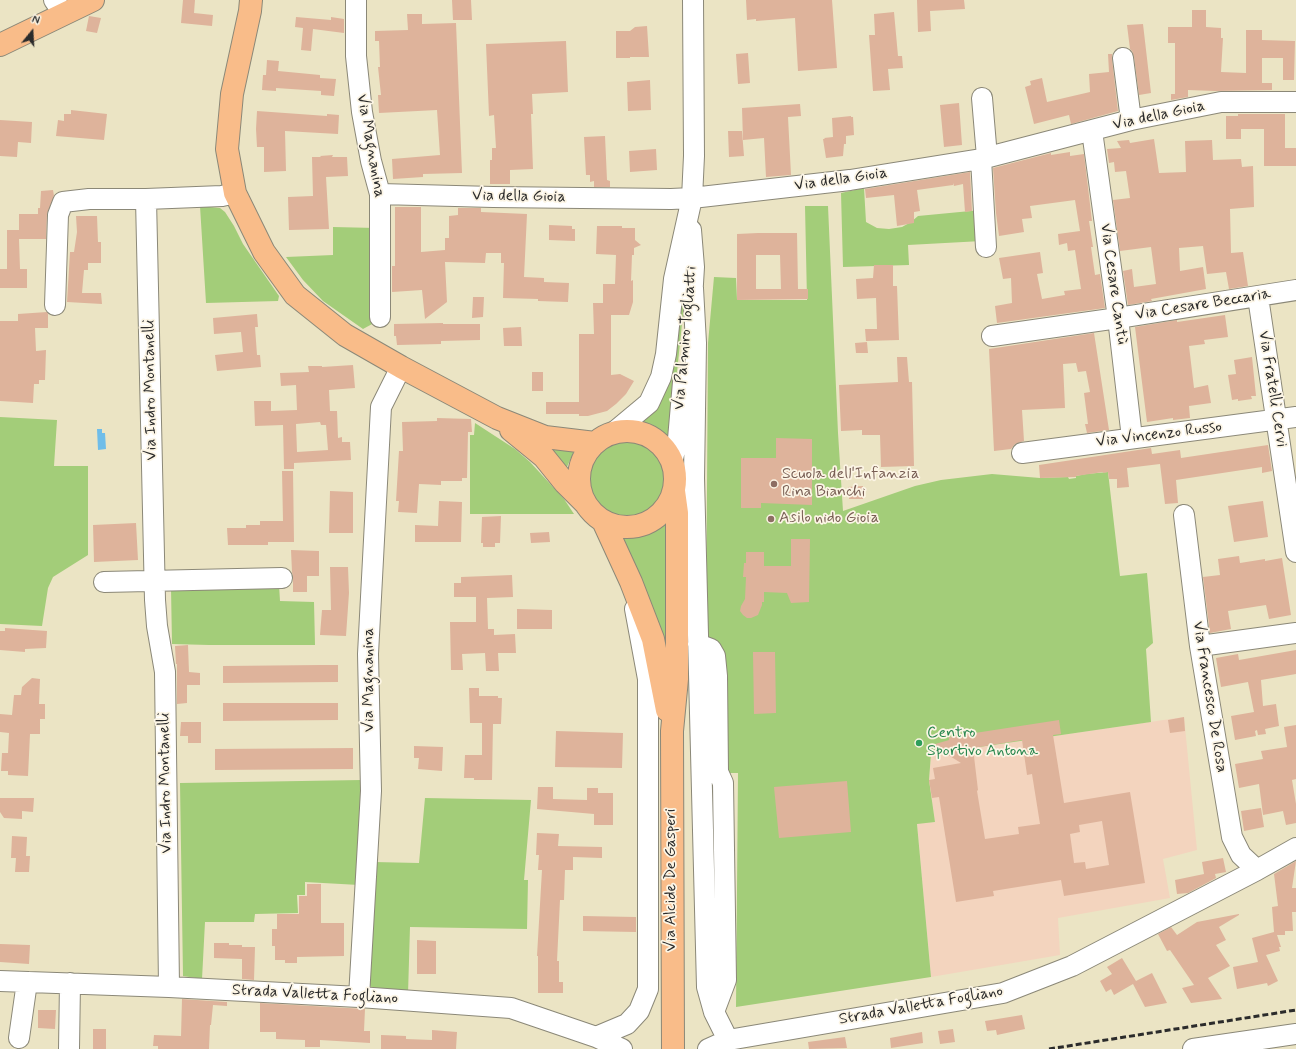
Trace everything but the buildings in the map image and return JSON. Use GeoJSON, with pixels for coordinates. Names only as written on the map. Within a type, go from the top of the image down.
{"type":"FeatureCollection","features":[{"type":"Feature","properties":{"kind":"main road"},"geometry":{"type":"LineString","coordinates":[[0,45],[59,7],[93,0]]}},
{"type":"Feature","properties":{"kind":"main road"},"geometry":{"type":"LineString","coordinates":[[251,0],[232,94],[227,149],[235,193],[264,252],[295,295],[345,335],[401,367],[497,418],[545,437],[604,438],[630,431],[648,436],[662,447],[673,464]]}},
{"type":"Feature","properties":{"kind":"main road"},"geometry":{"type":"LineString","coordinates":[[238,70],[258,25],[267,0]]}},
{"type":"Feature","properties":{"kind":"main road","name":"Via Alcide De Gasperi"},"geometry":{"type":"LineString","coordinates":[[497,418],[544,457],[565,483],[603,521],[653,639],[672,731]]}},
{"type":"Feature","properties":{"kind":"main road"},"geometry":{"type":"LineString","coordinates":[[585,504],[579,483],[582,461],[604,438]]}},
{"type":"Feature","properties":{"kind":"main road","name":"Via Alcide De Gasperi"},"geometry":{"type":"LineString","coordinates":[[673,464],[675,476],[674,491],[677,513],[678,679],[672,731],[673,1039]]}},
{"type":"Feature","properties":{"kind":"main road","name":"Via Alcide De Gasperi"},"geometry":{"type":"LineString","coordinates":[[603,521],[624,527],[646,524],[664,510],[674,491]]}},
{"type":"Feature","properties":{"kind":"street","name":"Via Magnanina"},"geometry":{"type":"LineString","coordinates":[[356,0],[356,56],[362,112],[371,161],[380,194],[380,317]]}},
{"type":"Feature","properties":{"kind":"street","name":"Via Palmiro Togliatti"},"geometry":{"type":"LineString","coordinates":[[673,464],[678,439],[694,267],[691,206],[694,156],[693,0]]}},
{"type":"Feature","properties":{"kind":"street"},"geometry":{"type":"LineString","coordinates":[[1124,58],[1130,120]]}},
{"type":"Feature","properties":{"kind":"street"},"geometry":{"type":"LineString","coordinates":[[982,98],[986,247]]}},
{"type":"Feature","properties":{"kind":"street","name":"Via della Gioia"},"geometry":{"type":"LineString","coordinates":[[380,194],[540,198],[671,199],[691,206],[984,158],[1130,120],[1221,102],[1296,102]]}},
{"type":"Feature","properties":{"kind":"street","name":"Via Cesare Cantù"},"geometry":{"type":"LineString","coordinates":[[1092,131],[1118,318],[1132,438]]}},
{"type":"Feature","properties":{"kind":"street"},"geometry":{"type":"LineString","coordinates":[[55,305],[58,214],[63,202],[89,199],[146,199],[222,196],[235,193]]}},
{"type":"Feature","properties":{"kind":"street","name":"Via Indro Montanelli"},"geometry":{"type":"LineString","coordinates":[[146,199],[156,626],[165,672],[169,987]]}},
{"type":"Feature","properties":{"kind":"street","name":"Via Palmiro Togliatti"},"geometry":{"type":"LineString","coordinates":[[604,438],[649,403],[661,377],[666,354],[674,279],[691,206]]}},
{"type":"Feature","properties":{"kind":"street"},"geometry":{"type":"LineString","coordinates":[[693,288],[696,343],[694,478],[707,987],[714,1012],[728,1040]]}},
{"type":"Feature","properties":{"kind":"street","name":"Via Cesare Beccaria"},"geometry":{"type":"LineString","coordinates":[[992,336],[1258,297],[1296,290]]}},
{"type":"Feature","properties":{"kind":"street","name":"Via Fratelli Cervi"},"geometry":{"type":"LineString","coordinates":[[1258,297],[1286,419],[1296,552]]}},
{"type":"Feature","properties":{"kind":"street","name":"Via Magnanina"},"geometry":{"type":"LineString","coordinates":[[359,997],[371,791],[368,654],[381,407],[401,367]]}},
{"type":"Feature","properties":{"kind":"street","name":"Via Vincenzo Russo"},"geometry":{"type":"LineString","coordinates":[[1022,453],[1286,419]]}},
{"type":"Feature","properties":{"kind":"street"},"geometry":{"type":"LineString","coordinates":[[673,464],[686,468],[694,478]]}},
{"type":"Feature","properties":{"kind":"street","name":"Via Francesco De Rosa"},"geometry":{"type":"LineString","coordinates":[[1184,515],[1200,646],[1232,837],[1241,855],[1257,870]]}},
{"type":"Feature","properties":{"kind":"street"},"geometry":{"type":"LineString","coordinates":[[104,582],[282,578]]}},
{"type":"Feature","properties":{"kind":"street"},"geometry":{"type":"LineString","coordinates":[[596,1037],[628,1024],[639,1011],[648,989],[648,679],[630,582]]}},
{"type":"Feature","properties":{"kind":"street"},"geometry":{"type":"LineString","coordinates":[[1200,646],[1296,633]]}},
{"type":"Feature","properties":{"kind":"street","name":"Strada Valletta Fogliano"},"geometry":{"type":"LineString","coordinates":[[708,1049],[728,1040],[1003,993],[1072,966],[1257,870],[1296,848]]}},
{"type":"Feature","properties":{"kind":"street","name":"Strada Valletta Fogliano"},"geometry":{"type":"LineString","coordinates":[[0,981],[169,987],[359,997],[511,1008],[596,1037],[622,1049]]}},
{"type":"Feature","properties":{"kind":"street"},"geometry":{"type":"LineString","coordinates":[[19,1038],[27,982]]}},
{"type":"Feature","properties":{"kind":"street"},"geometry":{"type":"LineString","coordinates":[[69,1049],[70,983]]}},
{"type":"Feature","properties":{"kind":"street"},"geometry":{"type":"LineString","coordinates":[[1193,1049],[1296,1034]]}},
{"type":"Feature","properties":{"kind":"shaded area"},"geometry":{"type":"Polygon","coordinates":[[[1184,717],[1197,850],[1163,859],[1170,898],[1058,918],[1060,955],[931,977],[917,823],[935,822],[929,780],[931,754],[1184,717]]]}},
{"type":"Feature","properties":{"kind":"green space"},"geometry":{"type":"Polygon","coordinates":[[[864,188],[866,222],[877,228],[889,229],[902,227],[918,216],[981,210],[982,241],[908,245],[909,265],[843,267],[841,193],[864,188]]]}},
{"type":"Feature","properties":{"kind":"green space"},"geometry":{"type":"Polygon","coordinates":[[[200,206],[220,208],[225,212],[243,244],[279,296],[278,301],[206,303],[200,206]]]}},
{"type":"Feature","properties":{"kind":"green space","name":"Centro Sportivo Antona"},"geometry":{"type":"Polygon","coordinates":[[[805,206],[828,206],[843,511],[915,486],[941,480],[992,474],[1040,478],[1068,477],[1069,479],[1086,474],[1108,472],[1120,576],[1147,573],[1153,643],[1146,649],[1151,722],[931,754],[929,780],[935,822],[917,824],[931,977],[736,1007],[738,773],[730,773],[725,769],[712,641],[706,633],[708,343],[714,277],[736,278],[737,300],[807,300],[805,206]]]}},
{"type":"Feature","properties":{"kind":"green space"},"geometry":{"type":"Polygon","coordinates":[[[333,227],[376,228],[374,323],[363,329],[323,301],[303,280],[286,257],[333,255],[333,227]]]}},
{"type":"Feature","properties":{"kind":"green space"},"geometry":{"type":"Polygon","coordinates":[[[682,301],[684,304],[670,440],[651,427],[641,423],[651,411],[679,302],[682,301]]]}},
{"type":"Feature","properties":{"kind":"green space"},"geometry":{"type":"Polygon","coordinates":[[[0,417],[57,420],[54,466],[88,466],[88,555],[53,577],[48,588],[42,626],[0,624],[0,417]]]}},
{"type":"Feature","properties":{"kind":"green space"},"geometry":{"type":"Polygon","coordinates":[[[475,423],[515,449],[530,462],[564,499],[574,514],[470,514],[470,435],[474,435],[475,423]]]}},
{"type":"Feature","properties":{"kind":"green space"},"geometry":{"type":"Polygon","coordinates":[[[627,441],[641,444],[654,452],[662,465],[665,479],[662,493],[654,506],[641,514],[627,517],[613,514],[600,506],[592,493],[589,479],[592,465],[600,452],[613,444],[627,441]]]}},
{"type":"Feature","properties":{"kind":"green space"},"geometry":{"type":"Polygon","coordinates":[[[552,448],[574,451],[566,468],[550,451],[552,448]]]}},
{"type":"Feature","properties":{"kind":"green space"},"geometry":{"type":"Polygon","coordinates":[[[668,516],[673,665],[615,533],[635,533],[653,528],[668,516]]]}},
{"type":"Feature","properties":{"kind":"green space"},"geometry":{"type":"Polygon","coordinates":[[[279,585],[280,601],[314,602],[315,645],[172,644],[171,588],[279,585]]]}},
{"type":"Feature","properties":{"kind":"green space"},"geometry":{"type":"Polygon","coordinates":[[[362,780],[359,885],[305,882],[305,895],[297,895],[298,913],[255,914],[254,922],[205,922],[202,979],[183,976],[180,783],[362,780]]]}},
{"type":"Feature","properties":{"kind":"green space"},"geometry":{"type":"Polygon","coordinates":[[[425,798],[531,800],[524,880],[528,880],[527,929],[410,927],[408,994],[376,992],[371,988],[369,982],[374,862],[419,863],[425,798]]]}},
{"type":"Feature","properties":{"kind":"water"},"geometry":{"type":"Polygon","coordinates":[[[97,429],[102,429],[102,433],[105,433],[106,449],[98,450],[97,429]]]}},
{"type":"Feature","properties":{"kind":"railway"},"geometry":{"type":"LineString","coordinates":[[1049,1049],[1296,1010]]}},
{"type":"Feature","properties":{"kind":"place","name":"Scuola dell'Infanzia Rina Bianchi"},"geometry":{"type":"Point","coordinates":[774,484]}},
{"type":"Feature","properties":{"kind":"place","name":"Asilo nido Gioia"},"geometry":{"type":"Point","coordinates":[771,519]}},
{"type":"Feature","properties":{"kind":"place","name":"Centro Sportivo Antona"},"geometry":{"type":"Point","coordinates":[919,743]}}]}
